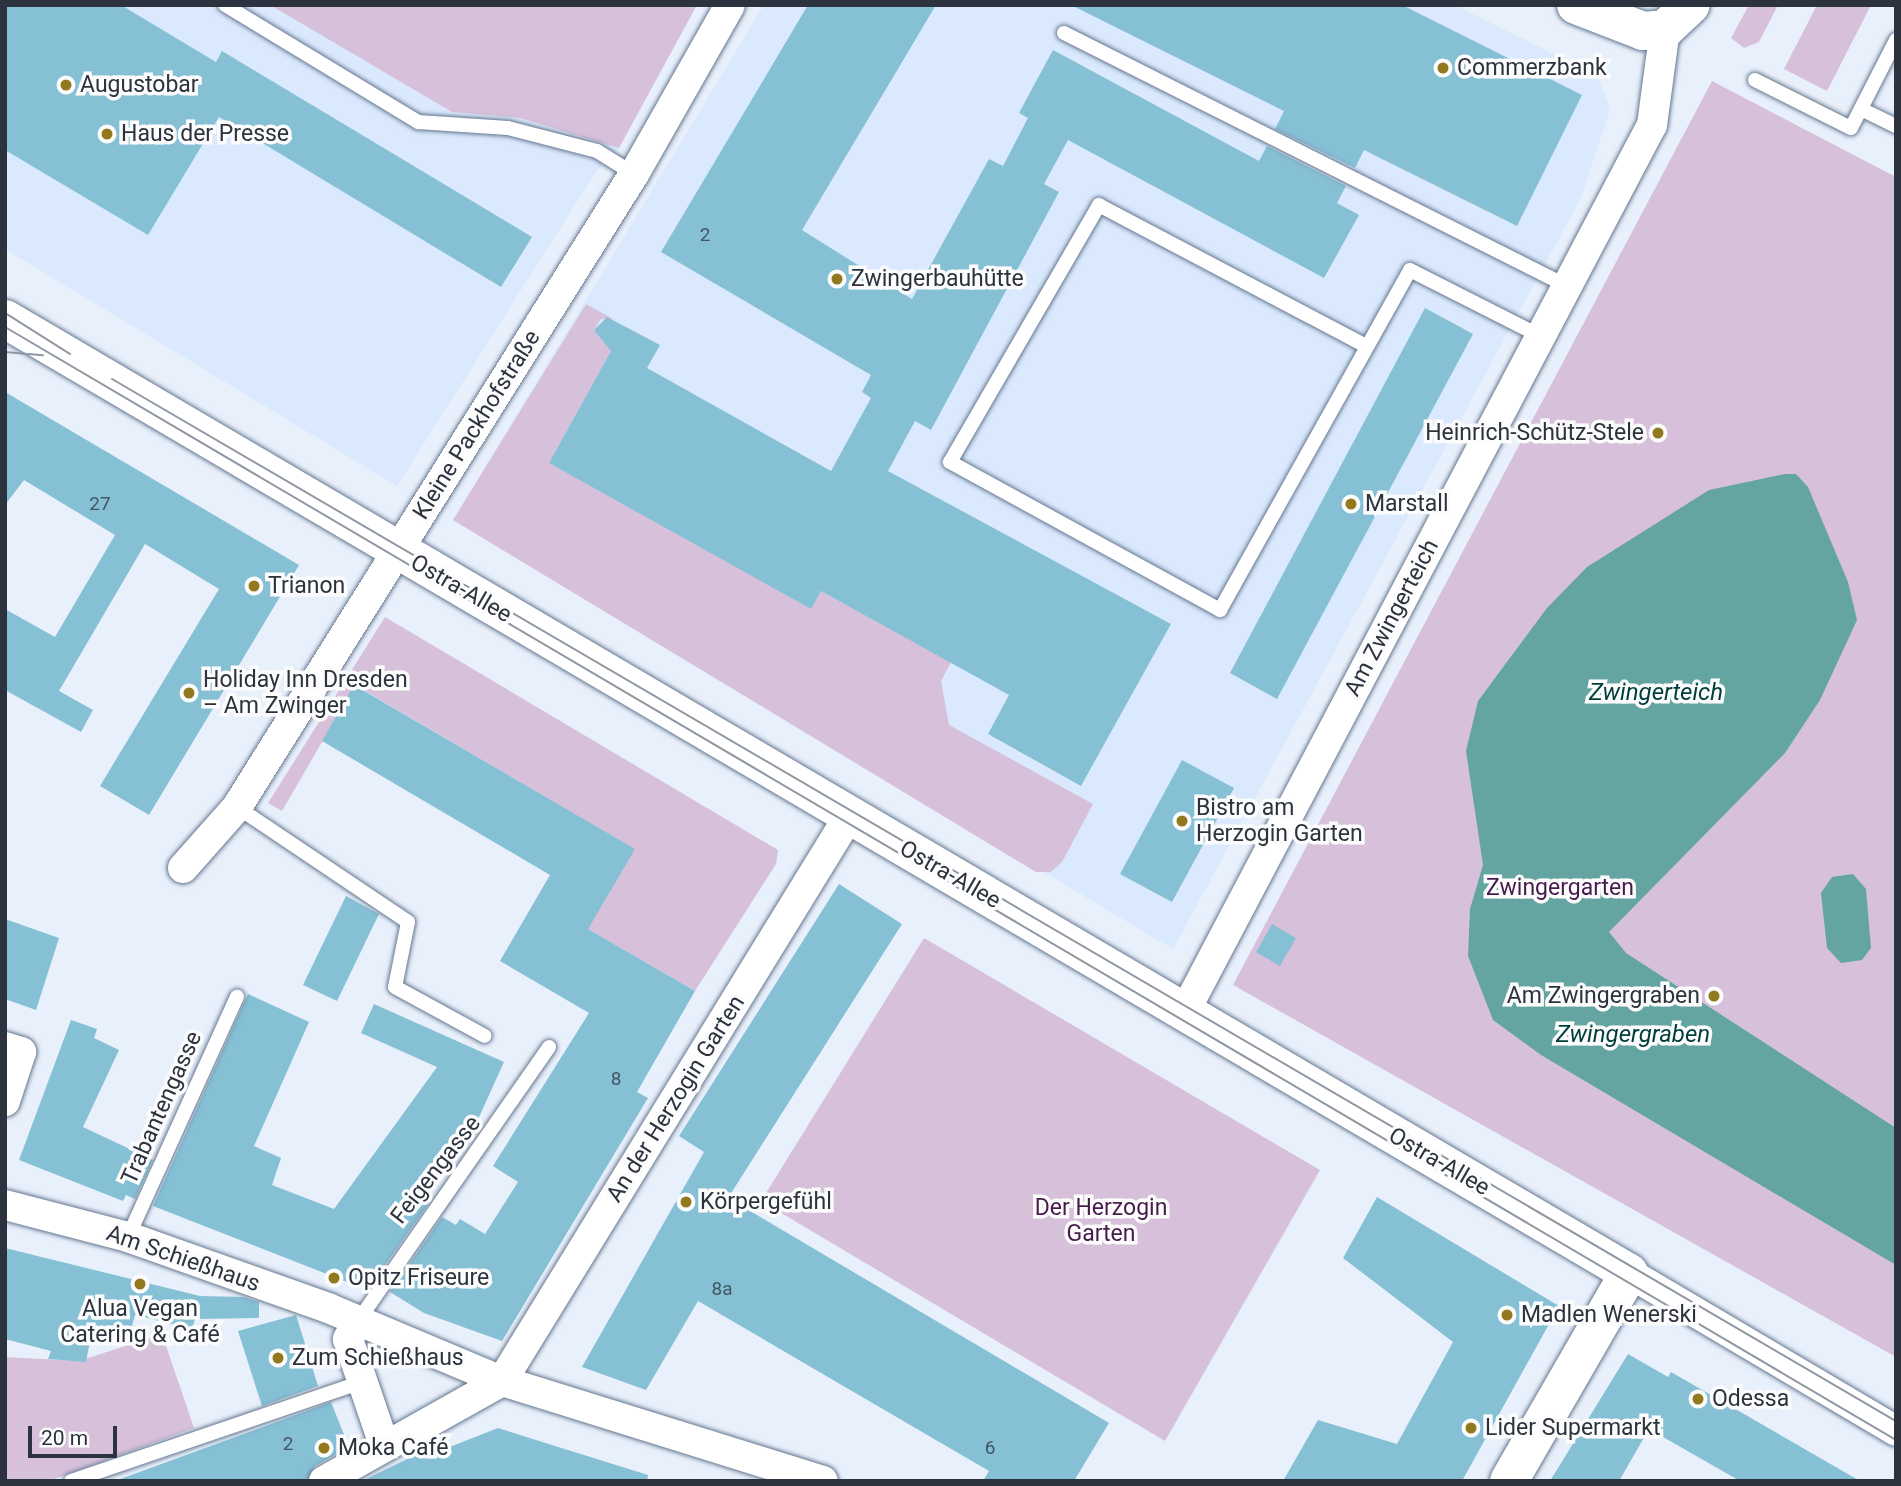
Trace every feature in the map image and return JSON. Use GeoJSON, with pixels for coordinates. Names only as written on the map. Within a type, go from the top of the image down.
{"type":"FeatureCollection","features":[{"type":"Feature","properties":{"kind":"street","name":"Kleine Packhofstraße"},"geometry":{"type":"LineString","coordinates":[[183,868],[237,807],[634,174],[730,5]]}},
{"type":"Feature","properties":{"kind":"street"},"geometry":{"type":"LineString","coordinates":[[1576,5],[1620,26],[1678,17]]}},
{"type":"Feature","properties":{"kind":"street","name":"Am Zwingerteich"},"geometry":{"type":"LineString","coordinates":[[1185,1011],[1652,125],[1678,17]]}},
{"type":"Feature","properties":{"kind":"street","name":"Ostra-Allee"},"geometry":{"type":"LineString","coordinates":[[6,321],[1896,1431]]}},
{"type":"Feature","properties":{"kind":"street","name":"An der Herzogin Garten"},"geometry":{"type":"LineString","coordinates":[[502,1381],[849,816]]}},
{"type":"Feature","properties":{"kind":"street"},"geometry":{"type":"LineString","coordinates":[[5,1047],[21,1052],[5,1101]]}},
{"type":"Feature","properties":{"kind":"street","name":"Am Schießhaus"},"geometry":{"type":"LineString","coordinates":[[5,1205],[128,1237],[358,1321],[502,1381],[823,1481]]}},
{"type":"Feature","properties":{"kind":"street"},"geometry":{"type":"LineString","coordinates":[[1509,1481],[1629,1273]]}},
{"type":"Feature","properties":{"kind":"street"},"geometry":{"type":"LineString","coordinates":[[358,1321],[348,1339],[384,1445]]}},
{"type":"Feature","properties":{"kind":"street"},"geometry":{"type":"LineString","coordinates":[[324,1481],[502,1381]]}},
{"type":"Feature","properties":{"kind":"lane"},"geometry":{"type":"LineString","coordinates":[[225,5],[418,122],[508,128],[597,151],[634,174]]}},
{"type":"Feature","properties":{"kind":"lane"},"geometry":{"type":"LineString","coordinates":[[1064,33],[1567,286]]}},
{"type":"Feature","properties":{"kind":"lane"},"geometry":{"type":"LineString","coordinates":[[1755,80],[1851,128],[1896,40]]}},
{"type":"Feature","properties":{"kind":"lane"},"geometry":{"type":"LineString","coordinates":[[1861,108],[1896,126]]}},
{"type":"Feature","properties":{"kind":"lane"},"geometry":{"type":"LineString","coordinates":[[1366,346],[1099,205],[950,462],[1220,610],[1410,270],[1540,337]]}},
{"type":"Feature","properties":{"kind":"lane"},"geometry":{"type":"LineString","coordinates":[[237,807],[408,922],[395,987],[485,1036]]}},
{"type":"Feature","properties":{"kind":"lane","name":"Trabantengasse"},"geometry":{"type":"LineString","coordinates":[[128,1237],[237,997]]}},
{"type":"Feature","properties":{"kind":"lane","name":"Feigengasse"},"geometry":{"type":"LineString","coordinates":[[358,1321],[549,1047]]}},
{"type":"Feature","properties":{"kind":"lane"},"geometry":{"type":"LineString","coordinates":[[71,1481],[361,1382]]}},
{"type":"Feature","properties":{"kind":"shaded area"},"geometry":{"type":"Polygon","coordinates":[[[5,5],[270,5],[452,112],[520,118],[619,148],[596,172],[397,486],[5,249],[5,5]]]}},
{"type":"Feature","properties":{"kind":"shaded area"},"geometry":{"type":"Polygon","coordinates":[[[764,5],[1454,5],[1597,75],[1610,109],[1581,198],[1173,949],[453,520],[764,5]]]}},
{"type":"Feature","properties":{"kind":"green space"},"geometry":{"type":"Polygon","coordinates":[[[270,5],[697,5],[619,148],[520,118],[452,112],[270,5]]]}},
{"type":"Feature","properties":{"kind":"green space"},"geometry":{"type":"Polygon","coordinates":[[[1749,5],[1778,5],[1759,42],[1744,48],[1731,38],[1749,5]]]}},
{"type":"Feature","properties":{"kind":"green space"},"geometry":{"type":"Polygon","coordinates":[[[1817,5],[1871,5],[1827,91],[1784,69],[1817,5]]]}},
{"type":"Feature","properties":{"kind":"green space","name":"Zwingergarten"},"geometry":{"type":"Polygon","coordinates":[[[1712,81],[1896,177],[1896,1357],[1233,985],[1712,81]]]}},
{"type":"Feature","properties":{"kind":"green space"},"geometry":{"type":"Polygon","coordinates":[[[586,304],[613,319],[601,319],[594,330],[613,348],[549,463],[811,608],[821,591],[951,662],[941,681],[949,725],[1093,804],[1062,862],[1051,872],[1036,872],[453,520],[586,304]]]}},
{"type":"Feature","properties":{"kind":"green space"},"geometry":{"type":"Polygon","coordinates":[[[385,617],[778,850],[776,864],[695,991],[569,918],[602,905],[634,849],[355,685],[282,811],[268,803],[385,617]]]}},
{"type":"Feature","properties":{"kind":"green space","name":"Der Herzogin Garten"},"geometry":{"type":"Polygon","coordinates":[[[924,938],[1320,1170],[1165,1441],[761,1201],[924,938]]]}},
{"type":"Feature","properties":{"kind":"green space"},"geometry":{"type":"Polygon","coordinates":[[[162,1334],[194,1428],[49,1481],[5,1481],[5,1357],[79,1361],[162,1334]]]}},
{"type":"Feature","properties":{"kind":"water","name":"Zwingerteich"},"geometry":{"type":"Polygon","coordinates":[[[1796,474],[1808,487],[1848,582],[1857,620],[1820,700],[1785,753],[1609,932],[1626,953],[1896,1128],[1896,1265],[1541,1055],[1493,1020],[1468,956],[1470,909],[1483,865],[1466,751],[1478,701],[1547,608],[1587,567],[1709,490],[1796,474]]]}},
{"type":"Feature","properties":{"kind":"water"},"geometry":{"type":"Polygon","coordinates":[[[1853,874],[1866,889],[1871,948],[1862,960],[1841,963],[1827,948],[1821,893],[1832,877],[1853,874]]]}},
{"type":"Feature","properties":{"kind":"building","name":"Haus der Presse"},"geometry":{"type":"Polygon","coordinates":[[[5,5],[121,5],[216,62],[222,51],[532,237],[501,287],[219,117],[148,235],[5,150],[5,5]]]}},
{"type":"Feature","properties":{"kind":"building"},"geometry":{"type":"Polygon","coordinates":[[[808,5],[936,5],[802,230],[912,299],[989,159],[1003,166],[1028,118],[1019,113],[1053,50],[1259,161],[1267,146],[1346,186],[1337,203],[1359,215],[1324,278],[1068,140],[1044,184],[1059,192],[931,430],[915,421],[888,471],[1171,624],[1081,786],[988,734],[1009,695],[821,591],[811,609],[549,463],[611,351],[594,330],[607,317],[660,345],[647,368],[831,471],[871,398],[862,392],[871,375],[661,252],[808,5]]]}},
{"type":"Feature","properties":{"kind":"building"},"geometry":{"type":"Polygon","coordinates":[[[1071,5],[1402,5],[1582,95],[1517,226],[1364,150],[1355,168],[1275,129],[1284,111],[1071,5]]]}},
{"type":"Feature","properties":{"kind":"building","name":"Marstall"},"geometry":{"type":"Polygon","coordinates":[[[1425,308],[1473,334],[1277,699],[1230,673],[1425,308]]]}},
{"type":"Feature","properties":{"kind":"building"},"geometry":{"type":"Polygon","coordinates":[[[5,392],[299,565],[149,815],[100,786],[219,589],[145,544],[59,691],[93,710],[81,732],[5,690],[5,609],[55,637],[115,535],[24,480],[5,505],[5,392]]]}},
{"type":"Feature","properties":{"kind":"building"},"geometry":{"type":"Polygon","coordinates":[[[354,685],[635,849],[588,929],[695,991],[637,1092],[648,1098],[502,1341],[424,1313],[390,1292],[442,1217],[456,1225],[460,1219],[485,1234],[518,1182],[493,1166],[589,1013],[500,961],[550,875],[322,741],[354,685]]]}},
{"type":"Feature","properties":{"kind":"building","name":"Bistro am Herzogin Garten"},"geometry":{"type":"Polygon","coordinates":[[[1182,760],[1234,788],[1172,902],[1120,874],[1182,760]]]}},
{"type":"Feature","properties":{"kind":"building"},"geometry":{"type":"Polygon","coordinates":[[[839,884],[902,924],[728,1198],[1109,1423],[1074,1481],[983,1481],[989,1471],[698,1301],[646,1390],[582,1367],[704,1152],[679,1136],[839,884]]]}},
{"type":"Feature","properties":{"kind":"building"},"geometry":{"type":"Polygon","coordinates":[[[346,896],[379,914],[337,1001],[303,985],[346,896]]]}},
{"type":"Feature","properties":{"kind":"building"},"geometry":{"type":"Polygon","coordinates":[[[5,919],[59,938],[36,1010],[5,999],[5,919]]]}},
{"type":"Feature","properties":{"kind":"building"},"geometry":{"type":"Polygon","coordinates":[[[1272,924],[1296,938],[1280,966],[1256,952],[1272,924]]]}},
{"type":"Feature","properties":{"kind":"building"},"geometry":{"type":"Polygon","coordinates":[[[248,994],[309,1022],[254,1146],[281,1158],[272,1185],[334,1209],[437,1067],[361,1033],[374,1004],[504,1062],[465,1148],[456,1142],[419,1198],[429,1203],[373,1282],[366,1278],[360,1287],[153,1206],[248,994]]]}},
{"type":"Feature","properties":{"kind":"building"},"geometry":{"type":"Polygon","coordinates":[[[71,1020],[97,1029],[94,1038],[119,1050],[83,1127],[153,1160],[135,1199],[126,1195],[123,1201],[19,1160],[71,1020]]]}},
{"type":"Feature","properties":{"kind":"building"},"geometry":{"type":"Polygon","coordinates":[[[1377,1197],[1559,1306],[1462,1481],[1283,1481],[1318,1420],[1397,1444],[1453,1342],[1343,1258],[1377,1197]]]}},
{"type":"Feature","properties":{"kind":"building"},"geometry":{"type":"Polygon","coordinates":[[[5,1248],[200,1296],[244,1297],[259,1302],[259,1318],[195,1319],[192,1329],[135,1315],[127,1344],[91,1336],[86,1362],[48,1359],[51,1351],[5,1339],[5,1248]]]}},
{"type":"Feature","properties":{"kind":"building","name":"Zum Schießhaus"},"geometry":{"type":"Polygon","coordinates":[[[296,1315],[318,1386],[262,1406],[238,1331],[296,1315]]]}},
{"type":"Feature","properties":{"kind":"building"},"geometry":{"type":"Polygon","coordinates":[[[1628,1354],[1668,1377],[1671,1372],[1860,1481],[1740,1481],[1649,1429],[1619,1481],[1550,1481],[1628,1354]]]}},
{"type":"Feature","properties":{"kind":"building"},"geometry":{"type":"Polygon","coordinates":[[[331,1402],[349,1447],[315,1466],[307,1481],[115,1481],[331,1402]]]}},
{"type":"Feature","properties":{"kind":"building"},"geometry":{"type":"Polygon","coordinates":[[[498,1428],[648,1475],[647,1481],[362,1481],[438,1444],[442,1450],[498,1428]]]}},
{"type":"Feature","properties":{"kind":"tram line"},"geometry":{"type":"LineString","coordinates":[[5,313],[70,354]]}},
{"type":"Feature","properties":{"kind":"tram line"},"geometry":{"type":"LineString","coordinates":[[5,327],[1896,1440]]}},
{"type":"Feature","properties":{"kind":"tram line"},"geometry":{"type":"LineString","coordinates":[[5,352],[43,355]]}},
{"type":"Feature","properties":{"kind":"tram line"},"geometry":{"type":"LineString","coordinates":[[112,379],[1896,1421]]}},
{"type":"Feature","properties":{"kind":"place","name":"Commerzbank"},"geometry":{"type":"Point","coordinates":[1443,68]}},
{"type":"Feature","properties":{"kind":"place","name":"Augustobar"},"geometry":{"type":"Point","coordinates":[66,85]}},
{"type":"Feature","properties":{"kind":"place","name":"Haus der Presse"},"geometry":{"type":"Point","coordinates":[107,134]}},
{"type":"Feature","properties":{"kind":"place","name":"Zwingerbauhütte"},"geometry":{"type":"Point","coordinates":[837,279]}},
{"type":"Feature","properties":{"kind":"place","name":"Heinrich-Schütz-Stele"},"geometry":{"type":"Point","coordinates":[1658,433]}},
{"type":"Feature","properties":{"kind":"place","name":"Marstall"},"geometry":{"type":"Point","coordinates":[1351,504]}},
{"type":"Feature","properties":{"kind":"place","name":"Trianon"},"geometry":{"type":"Point","coordinates":[254,586]}},
{"type":"Feature","properties":{"kind":"place","name":"Holiday Inn Dresden – Am Zwinger"},"geometry":{"type":"Point","coordinates":[189,693]}},
{"type":"Feature","properties":{"kind":"place","name":"Bistro am Herzogin Garten"},"geometry":{"type":"Point","coordinates":[1182,821]}},
{"type":"Feature","properties":{"kind":"place","name":"Am Zwingergraben"},"geometry":{"type":"Point","coordinates":[1714,996]}},
{"type":"Feature","properties":{"kind":"place","name":"Körpergefühl"},"geometry":{"type":"Point","coordinates":[686,1202]}},
{"type":"Feature","properties":{"kind":"place","name":"Opitz Friseure"},"geometry":{"type":"Point","coordinates":[334,1278]}},
{"type":"Feature","properties":{"kind":"place","name":"Alua Vegan Catering & Café"},"geometry":{"type":"Point","coordinates":[140,1284]}},
{"type":"Feature","properties":{"kind":"place","name":"Madlen Wenerski"},"geometry":{"type":"Point","coordinates":[1507,1315]}},
{"type":"Feature","properties":{"kind":"place","name":"Zum Schießhaus"},"geometry":{"type":"Point","coordinates":[278,1358]}},
{"type":"Feature","properties":{"kind":"place","name":"Odessa"},"geometry":{"type":"Point","coordinates":[1698,1399]}},
{"type":"Feature","properties":{"kind":"place","name":"Lider Supermarkt"},"geometry":{"type":"Point","coordinates":[1471,1428]}},
{"type":"Feature","properties":{"kind":"place","name":"Moka Café"},"geometry":{"type":"Point","coordinates":[324,1448]}},
{"type":"Feature","properties":{"kind":"water label","name":"Zwingergraben"},"geometry":{"type":"Point","coordinates":[1633,1035]}}]}
